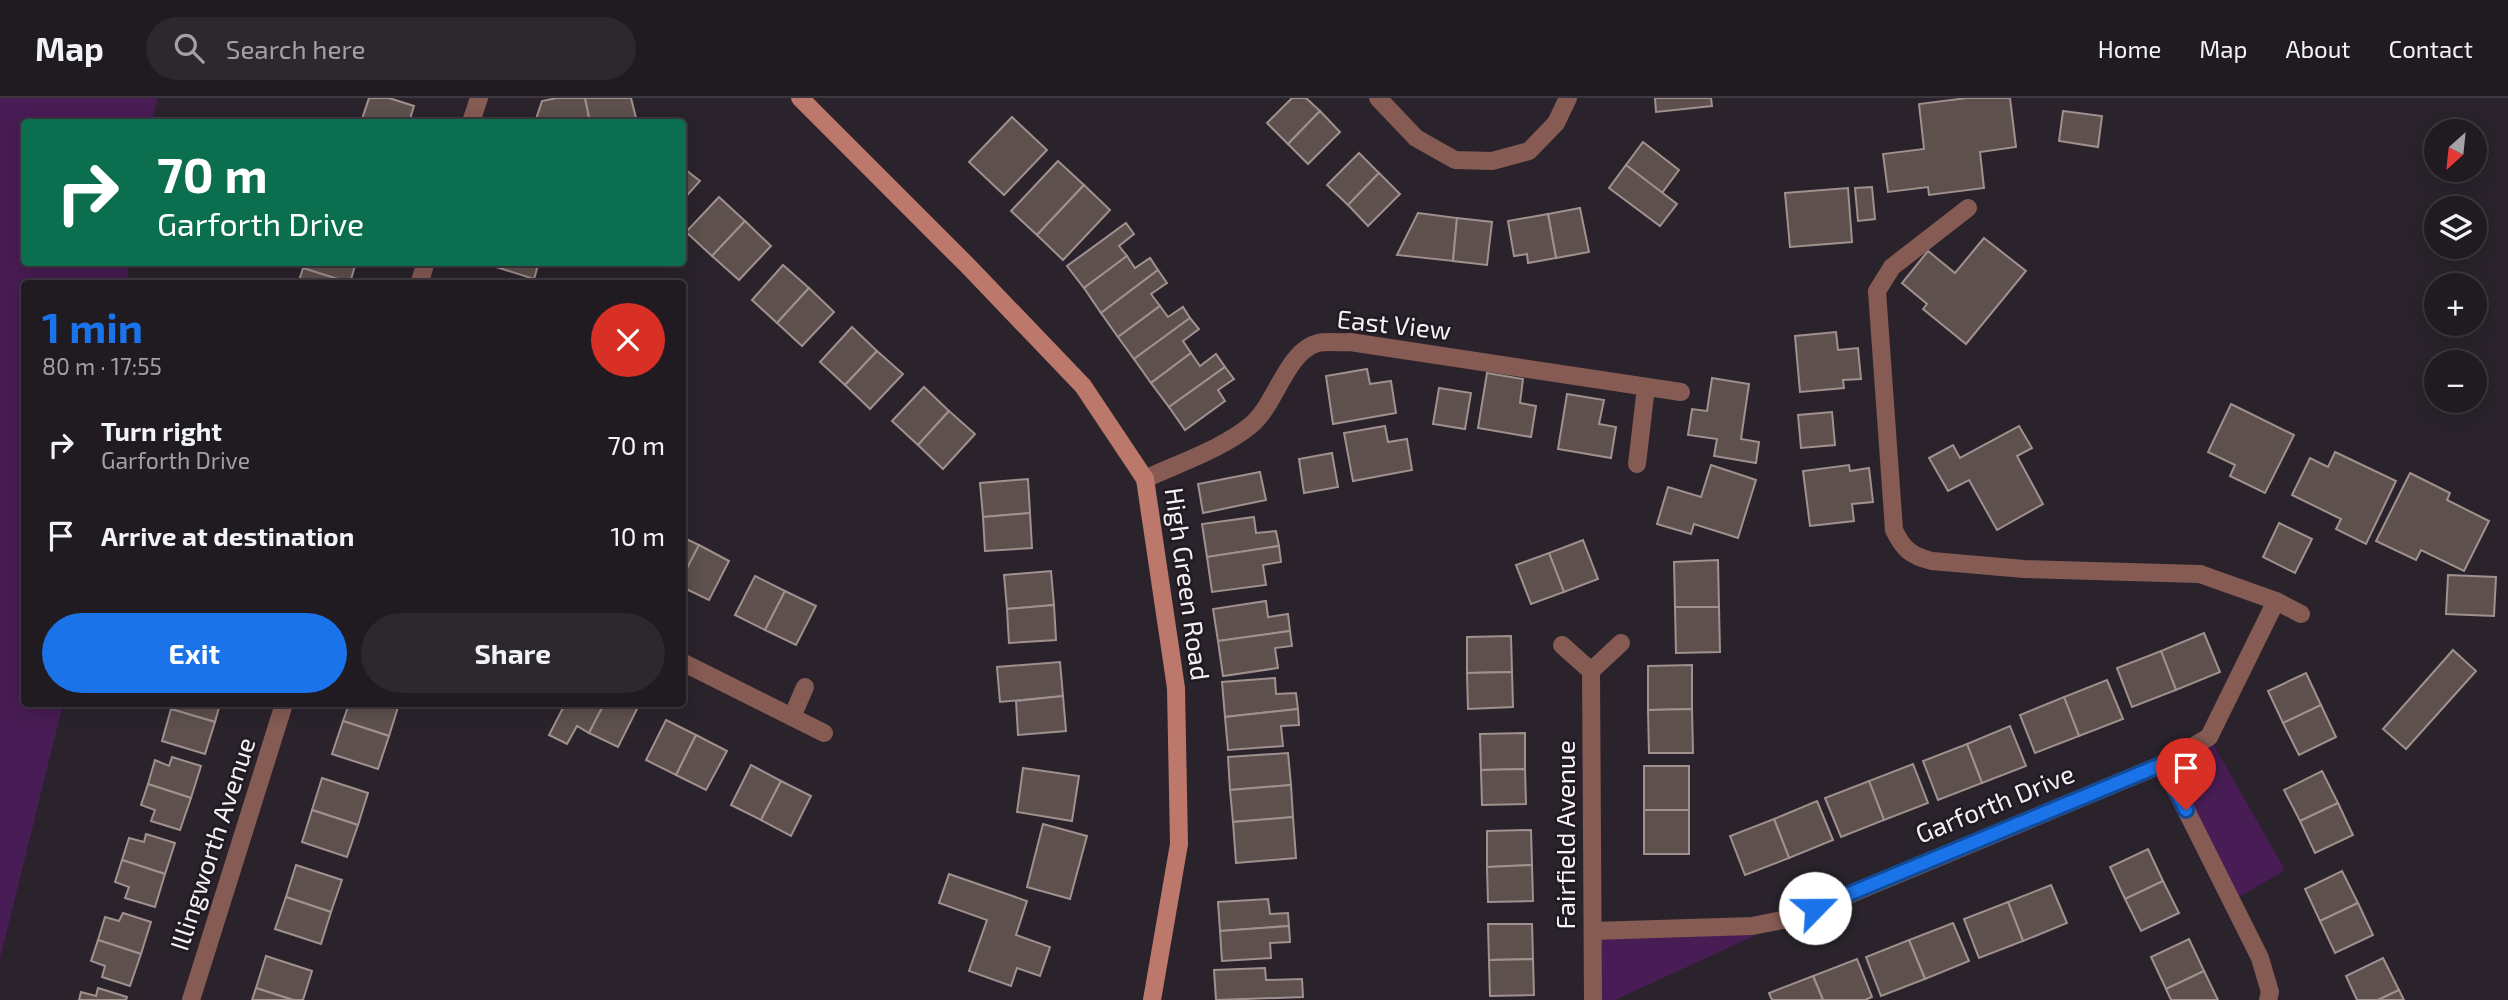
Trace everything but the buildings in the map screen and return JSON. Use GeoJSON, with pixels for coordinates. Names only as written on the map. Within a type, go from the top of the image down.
{"type":"FeatureCollection","features":[{"type":"Feature","properties":{"kind":"street"},"geometry":{"type":"LineString","coordinates":[[472,119],[479,98]]}},
{"type":"Feature","properties":{"kind":"street","name":"High Green Road"},"geometry":{"type":"LineString","coordinates":[[800,98],[969,267],[1083,387],[1145,479],[1176,688],[1180,844],[1152,1000]]}},
{"type":"Feature","properties":{"kind":"street"},"geometry":{"type":"LineString","coordinates":[[1378,98],[1416,138],[1455,160],[1492,161],[1529,151],[1556,122],[1568,98]]}},
{"type":"Feature","properties":{"kind":"street"},"geometry":{"type":"LineString","coordinates":[[1968,208],[1892,267],[1877,291],[1894,530],[1903,549],[1919,558],[2024,569],[2200,574],[2276,601],[2301,614]]}},
{"type":"Feature","properties":{"kind":"street","name":"East View"},"geometry":{"type":"LineString","coordinates":[[1145,479],[1228,440],[1253,425],[1275,395],[1292,361],[1316,344],[1350,342],[1681,392]]}},
{"type":"Feature","properties":{"kind":"street"},"geometry":{"type":"LineString","coordinates":[[1637,464],[1646,387]]}},
{"type":"Feature","properties":{"kind":"street","name":"Garforth Drive"},"geometry":{"type":"LineString","coordinates":[[1593,931],[1752,926],[1793,918],[2163,764],[2209,737],[2276,601]]}},
{"type":"Feature","properties":{"kind":"street"},"geometry":{"type":"LineString","coordinates":[[1562,645],[1591,671],[1621,643]]}},
{"type":"Feature","properties":{"kind":"street"},"geometry":{"type":"LineString","coordinates":[[686,664],[824,733]]}},
{"type":"Feature","properties":{"kind":"street","name":"Fairfield Avenue"},"geometry":{"type":"LineString","coordinates":[[1591,671],[1593,1000]]}},
{"type":"Feature","properties":{"kind":"street"},"geometry":{"type":"LineString","coordinates":[[792,717],[805,687]]}},
{"type":"Feature","properties":{"kind":"street","name":"Illingworth Avenue"},"geometry":{"type":"LineString","coordinates":[[191,1000],[284,707]]}},
{"type":"Feature","properties":{"kind":"street"},"geometry":{"type":"LineString","coordinates":[[2163,764],[2260,958],[2270,992],[2268,1000]]}},
{"type":"Feature","properties":{"kind":"shaded area"},"geometry":{"type":"Polygon","coordinates":[[[0,98],[158,98],[152,119],[21,119],[21,266],[128,266],[128,280],[21,280],[21,707],[62,707],[0,959],[0,98]]]}},
{"type":"Feature","properties":{"kind":"shaded area"},"geometry":{"type":"Polygon","coordinates":[[[2209,737],[2285,870],[2231,902],[2163,764],[2209,737]]]}},
{"type":"Feature","properties":{"kind":"shaded area"},"geometry":{"type":"Polygon","coordinates":[[[1793,918],[1615,1000],[1593,1000],[1593,931],[1793,918]]]}},
{"type":"Feature","properties":{"kind":"route"},"geometry":{"type":"LineString","coordinates":[[1815,908],[2163,764],[2186,810]]}}]}
